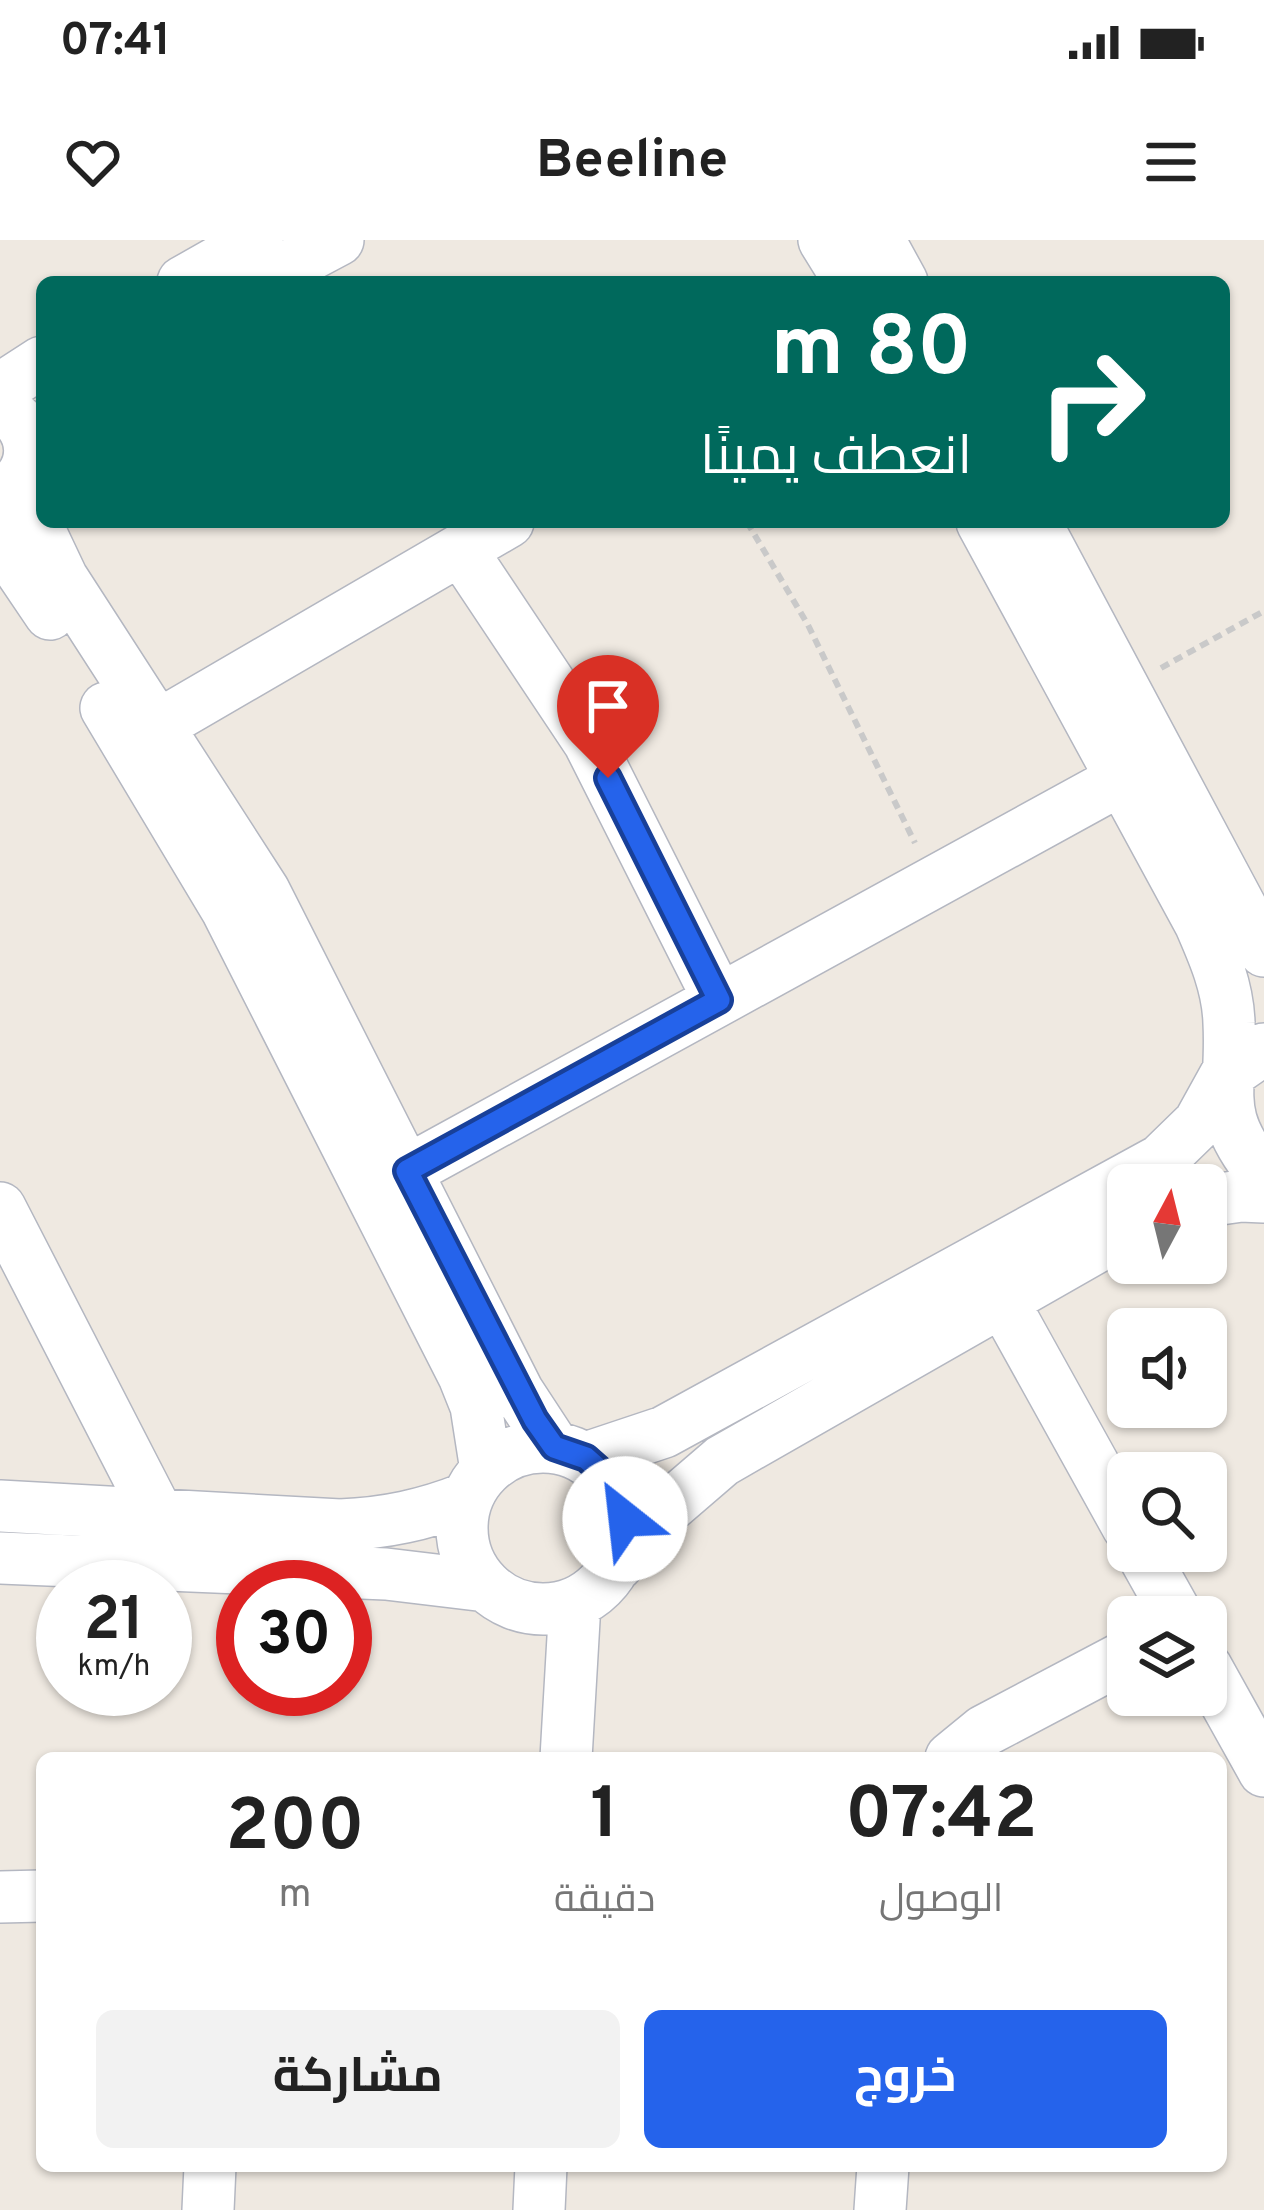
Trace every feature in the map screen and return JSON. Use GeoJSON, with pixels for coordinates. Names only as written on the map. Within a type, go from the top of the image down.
{"type":"FeatureCollection","features":[{"type":"Feature","properties":{"kind":"street"},"geometry":{"type":"LineString","coordinates":[[194,276],[257,240]]}},
{"type":"Feature","properties":{"kind":"street"},"geometry":{"type":"LineString","coordinates":[[270,276],[338,240]]}},
{"type":"Feature","properties":{"kind":"street"},"geometry":{"type":"LineString","coordinates":[[824,240],[846,276]]}},
{"type":"Feature","properties":{"kind":"street"},"geometry":{"type":"LineString","coordinates":[[879,240],[899,276]]}},
{"type":"Feature","properties":{"kind":"street"},"geometry":{"type":"LineString","coordinates":[[0,388],[36,366]]}},
{"type":"Feature","properties":{"kind":"street"},"geometry":{"type":"LineString","coordinates":[[0,407],[23,424],[23,465],[36,503]]}},
{"type":"Feature","properties":{"kind":"street"},"geometry":{"type":"LineString","coordinates":[[45,528],[62,578],[227,910],[518,1392],[570,1453],[604,1474],[618,1495],[625,1519],[616,1566]]}},
{"type":"Feature","properties":{"kind":"street"},"geometry":{"type":"LineString","coordinates":[[142,734],[498,528]]}},
{"type":"Feature","properties":{"kind":"street"},"geometry":{"type":"LineString","coordinates":[[985,528],[1200,923],[1221,971],[1229,1024],[1245,1063],[1228,1114],[1243,1150],[1264,1176]]}},
{"type":"Feature","properties":{"kind":"street"},"geometry":{"type":"LineString","coordinates":[[1038,528],[1264,952]]}},
{"type":"Feature","properties":{"kind":"street"},"geometry":{"type":"LineString","coordinates":[[0,540],[142,734]]}},
{"type":"Feature","properties":{"kind":"street"},"geometry":{"type":"LineString","coordinates":[[460,550],[589,742],[719,1000]]}},
{"type":"Feature","properties":{"kind":"street"},"geometry":{"type":"LineString","coordinates":[[389,1181],[1122,778]]}},
{"type":"Feature","properties":{"kind":"street"},"geometry":{"type":"LineString","coordinates":[[0,1506],[340,1525],[383,1523],[426,1514],[476,1484],[517,1451],[570,1453],[664,1432],[1161,1160],[1199,1123],[1245,1063]]}},
{"type":"Feature","properties":{"kind":"street"},"geometry":{"type":"LineString","coordinates":[[389,1181],[476,1406],[476,1484],[461,1522],[464,1545],[472,1568],[486,1586],[528,1608],[575,1603],[605,1582],[665,1510],[722,1461],[1107,1240]]}},
{"type":"Feature","properties":{"kind":"street"},"geometry":{"type":"LineString","coordinates":[[1227,1198],[1264,1197]]}},
{"type":"Feature","properties":{"kind":"street"},"geometry":{"type":"LineString","coordinates":[[0,1208],[158,1515]]}},
{"type":"Feature","properties":{"kind":"street"},"geometry":{"type":"LineString","coordinates":[[1002,1300],[1107,1489]]}},
{"type":"Feature","properties":{"kind":"street"},"geometry":{"type":"LineString","coordinates":[[0,1558],[386,1574],[486,1586]]}},
{"type":"Feature","properties":{"kind":"street"},"geometry":{"type":"LineString","coordinates":[[566,1752],[575,1603]]}},
{"type":"Feature","properties":{"kind":"street"},"geometry":{"type":"LineString","coordinates":[[958,1752],[984,1731],[1107,1666]]}},
{"type":"Feature","properties":{"kind":"street"},"geometry":{"type":"LineString","coordinates":[[1227,1705],[1264,1771]]}},
{"type":"Feature","properties":{"kind":"street"},"geometry":{"type":"LineString","coordinates":[[0,1897],[36,1896]]}},
{"type":"Feature","properties":{"kind":"street"},"geometry":{"type":"LineString","coordinates":[[208,2210],[210,2172]]}},
{"type":"Feature","properties":{"kind":"street"},"geometry":{"type":"LineString","coordinates":[[539,2210],[542,2172]]}},
{"type":"Feature","properties":{"kind":"street"},"geometry":{"type":"LineString","coordinates":[[880,2210],[883,2172]]}},
{"type":"Feature","properties":{"kind":"path"},"geometry":{"type":"LineString","coordinates":[[751,528],[808,625],[933,882]]}},
{"type":"Feature","properties":{"kind":"path"},"geometry":{"type":"LineString","coordinates":[[1126,687],[1264,611]]}},
{"type":"Feature","properties":{"kind":"route"},"geometry":{"type":"LineString","coordinates":[[608,778],[719,1000],[407,1171],[535,1420],[554,1447],[586,1458],[604,1474],[618,1495],[625,1519]]}}]}
